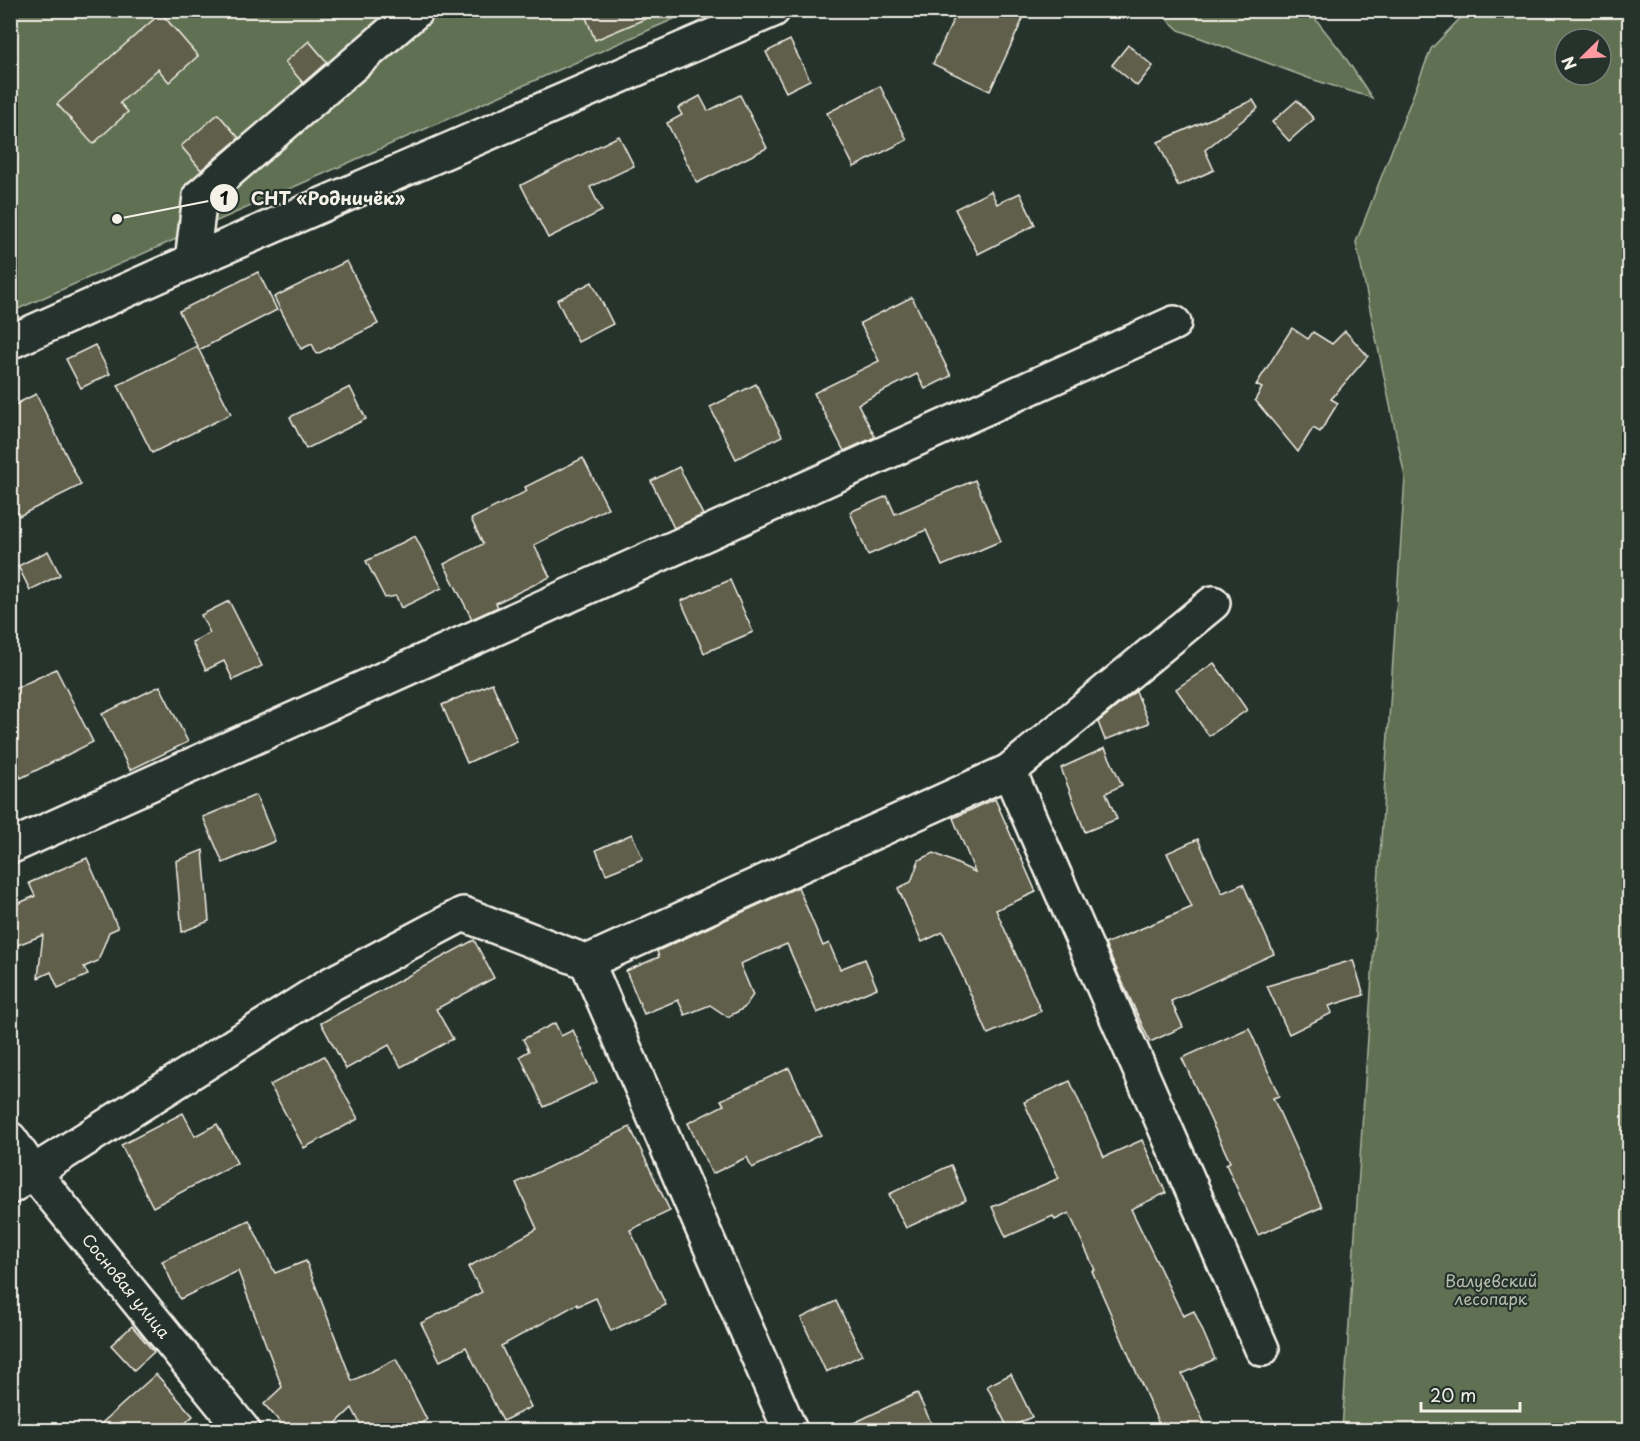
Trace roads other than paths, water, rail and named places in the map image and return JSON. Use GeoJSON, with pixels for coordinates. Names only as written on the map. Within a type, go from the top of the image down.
{"type":"FeatureCollection","features":[{"type":"Feature","properties":{"kind":"street"},"geometry":{"type":"LineString","coordinates":[[192,261],[201,196],[417,10]]}},
{"type":"Feature","properties":{"kind":"street"},"geometry":{"type":"LineString","coordinates":[[10,342],[773,10]]}},
{"type":"Feature","properties":{"kind":"street"},"geometry":{"type":"LineString","coordinates":[[10,847],[1174,323]]}},
{"type":"Feature","properties":{"kind":"street"},"geometry":{"type":"LineString","coordinates":[[587,962],[1008,771],[1213,603]]}},
{"type":"Feature","properties":{"kind":"street"},"geometry":{"type":"LineString","coordinates":[[1008,771],[1262,1349]]}},
{"type":"Feature","properties":{"kind":"street"},"geometry":{"type":"LineString","coordinates":[[22,1180],[329,985],[463,914],[587,962],[790,1431]]}},
{"type":"Feature","properties":{"kind":"street","name":"Сосновая улица"},"geometry":{"type":"LineString","coordinates":[[10,1139],[22,1180],[243,1431]]}},
{"type":"Feature","properties":{"kind":"place","name":"СНТ «Родничёк»"},"geometry":{"type":"Point","coordinates":[117,219]}},
{"type":"Feature","properties":{"kind":"park label","name":"Валуевский лесопарк"},"geometry":{"type":"Point","coordinates":[1491,1290]}}]}
